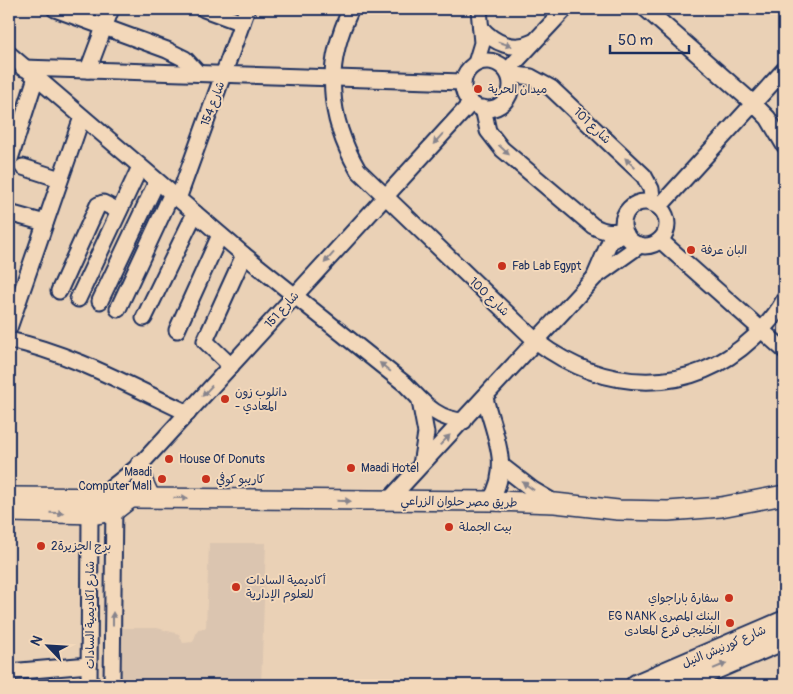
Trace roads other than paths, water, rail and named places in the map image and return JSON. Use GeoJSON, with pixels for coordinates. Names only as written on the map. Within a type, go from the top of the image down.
{"type":"FeatureCollection","features":[{"type":"Feature","properties":{"kind":"highway","name":"شارع كورنيش النيل"},"geometry":{"type":"LineString","coordinates":[[637,685],[784,622]]}},
{"type":"Feature","properties":{"kind":"highway","name":"شارع كورنيش النيل"},"geometry":{"type":"LineString","coordinates":[[676,685],[784,639]]}},
{"type":"Feature","properties":{"kind":"main road"},"geometry":{"type":"LineString","coordinates":[[122,499],[143,482],[140,465]]}},
{"type":"Feature","properties":{"kind":"main road","name":"طريق مصر حلوان الزراعي"},"geometry":{"type":"LineString","coordinates":[[9,497],[490,501],[555,503],[618,510],[668,511],[721,507],[784,495]]}},
{"type":"Feature","properties":{"kind":"main road","name":"طريق مصر حلوان الزراعي"},"geometry":{"type":"LineString","coordinates":[[9,512],[90,514],[122,499]]}},
{"type":"Feature","properties":{"kind":"street"},"geometry":{"type":"LineString","coordinates":[[55,9],[176,54],[198,73]]}},
{"type":"Feature","properties":{"kind":"street"},"geometry":{"type":"LineString","coordinates":[[88,70],[111,9]]}},
{"type":"Feature","properties":{"kind":"street"},"geometry":{"type":"LineString","coordinates":[[204,9],[244,16]]}},
{"type":"Feature","properties":{"kind":"street","name":"شارع 100"},"geometry":{"type":"LineString","coordinates":[[351,9],[337,42],[332,79],[335,118],[348,154],[358,170],[385,197],[536,342],[556,357],[602,376],[627,381],[652,382],[676,378],[700,371],[723,360],[744,346],[762,329],[784,300]]}},
{"type":"Feature","properties":{"kind":"street"},"geometry":{"type":"LineString","coordinates":[[479,9],[482,42],[476,63],[467,71],[463,82],[465,93],[477,105],[488,131],[502,149],[593,226],[608,232],[625,232]]}},
{"type":"Feature","properties":{"kind":"street"},"geometry":{"type":"LineString","coordinates":[[508,73],[533,42],[565,9]]}},
{"type":"Feature","properties":{"kind":"street"},"geometry":{"type":"LineString","coordinates":[[646,9],[754,104],[768,118],[784,145]]}},
{"type":"Feature","properties":{"kind":"street","name":"شارع 154"},"geometry":{"type":"LineString","coordinates":[[118,309],[175,196],[224,75],[244,16]]}},
{"type":"Feature","properties":{"kind":"street"},"geometry":{"type":"LineString","coordinates":[[482,28],[494,40],[509,46],[526,46],[533,42]]}},
{"type":"Feature","properties":{"kind":"street"},"geometry":{"type":"LineString","coordinates":[[9,54],[220,235],[296,294],[405,384],[420,401],[437,414],[464,421]]}},
{"type":"Feature","properties":{"kind":"street"},"geometry":{"type":"LineString","coordinates":[[476,63],[493,61],[508,73],[511,89],[504,102],[490,108],[477,105]]}},
{"type":"Feature","properties":{"kind":"street"},"geometry":{"type":"LineString","coordinates":[[9,68],[30,73],[88,70],[463,82]]}},
{"type":"Feature","properties":{"kind":"street"},"geometry":{"type":"LineString","coordinates":[[656,205],[754,104],[784,70]]}},
{"type":"Feature","properties":{"kind":"street"},"geometry":{"type":"LineString","coordinates":[[30,73],[16,165],[60,179]]}},
{"type":"Feature","properties":{"kind":"street","name":"شارع 101"},"geometry":{"type":"LineString","coordinates":[[508,73],[531,77],[551,88],[644,176],[656,205]]}},
{"type":"Feature","properties":{"kind":"street","name":"شارع 151"},"geometry":{"type":"LineString","coordinates":[[122,499],[140,465],[385,197],[477,105]]}},
{"type":"Feature","properties":{"kind":"street"},"geometry":{"type":"LineString","coordinates":[[9,328],[82,116]]}},
{"type":"Feature","properties":{"kind":"street"},"geometry":{"type":"LineString","coordinates":[[78,299],[140,167]]}},
{"type":"Feature","properties":{"kind":"street"},"geometry":{"type":"LineString","coordinates":[[100,301],[157,181]]}},
{"type":"Feature","properties":{"kind":"street"},"geometry":{"type":"LineString","coordinates":[[59,291],[98,205],[103,203],[119,211]]}},
{"type":"Feature","properties":{"kind":"street"},"geometry":{"type":"LineString","coordinates":[[388,501],[595,278],[640,246],[651,245],[660,240],[666,231],[667,221],[656,205],[641,203],[631,208],[624,218],[625,232],[632,241],[640,246]]}},
{"type":"Feature","properties":{"kind":"street"},"geometry":{"type":"LineString","coordinates":[[9,213],[45,224]]}},
{"type":"Feature","properties":{"kind":"street"},"geometry":{"type":"LineString","coordinates":[[144,318],[195,213]]}},
{"type":"Feature","properties":{"kind":"street"},"geometry":{"type":"LineString","coordinates":[[595,278],[610,242],[625,232]]}},
{"type":"Feature","properties":{"kind":"street"},"geometry":{"type":"LineString","coordinates":[[177,330],[220,235]]}},
{"type":"Feature","properties":{"kind":"street"},"geometry":{"type":"LineString","coordinates":[[660,240],[784,350]]}},
{"type":"Feature","properties":{"kind":"street"},"geometry":{"type":"LineString","coordinates":[[231,366],[205,340],[244,255]]}},
{"type":"Feature","properties":{"kind":"street"},"geometry":{"type":"LineString","coordinates":[[9,340],[38,347],[69,359],[188,413]]}},
{"type":"Feature","properties":{"kind":"street"},"geometry":{"type":"LineString","coordinates":[[485,398],[502,466],[498,484],[490,501]]}},
{"type":"Feature","properties":{"kind":"street"},"geometry":{"type":"LineString","coordinates":[[420,401],[426,433],[422,465]]}},
{"type":"Feature","properties":{"kind":"street"},"geometry":{"type":"LineString","coordinates":[[502,466],[528,486],[555,503]]}},
{"type":"Feature","properties":{"kind":"street","name":"شارع اكاديمية السادات"},"geometry":{"type":"LineString","coordinates":[[112,685],[122,499]]}},
{"type":"Feature","properties":{"kind":"street","name":"شارع اكاديمية السادات"},"geometry":{"type":"LineString","coordinates":[[89,685],[90,514]]}},
{"type":"Feature","properties":{"kind":"street"},"geometry":{"type":"LineString","coordinates":[[9,672],[89,658],[113,651]]}},
{"type":"Feature","properties":{"kind":"place","name":"ميدان الحرية"},"geometry":{"type":"Point","coordinates":[478,89]}},
{"type":"Feature","properties":{"kind":"place","name":"البان عرفة"},"geometry":{"type":"Point","coordinates":[691,250]}},
{"type":"Feature","properties":{"kind":"place","name":"Fab Lab Egypt"},"geometry":{"type":"Point","coordinates":[502,266]}},
{"type":"Feature","properties":{"kind":"place","name":"دانلوب زون - المعادي"},"geometry":{"type":"Point","coordinates":[225,399]}},
{"type":"Feature","properties":{"kind":"place","name":"House Of Donuts"},"geometry":{"type":"Point","coordinates":[169,459]}},
{"type":"Feature","properties":{"kind":"place","name":"Maadi Hotel"},"geometry":{"type":"Point","coordinates":[351,468]}},
{"type":"Feature","properties":{"kind":"place","name":"Maadi Computer Mall"},"geometry":{"type":"Point","coordinates":[162,479]}},
{"type":"Feature","properties":{"kind":"place","name":"كاريبو كوفي"},"geometry":{"type":"Point","coordinates":[206,479]}},
{"type":"Feature","properties":{"kind":"place","name":"بيت الجملة"},"geometry":{"type":"Point","coordinates":[449,527]}},
{"type":"Feature","properties":{"kind":"place","name":"برج الجزيرة2"},"geometry":{"type":"Point","coordinates":[41,546]}},
{"type":"Feature","properties":{"kind":"place","name":"أكاديمية السادات للعلوم الإدارية"},"geometry":{"type":"Point","coordinates":[236,587]}},
{"type":"Feature","properties":{"kind":"place","name":"سفارة باراجواي"},"geometry":{"type":"Point","coordinates":[729,598]}},
{"type":"Feature","properties":{"kind":"place","name":"EG NANK البنك المصرى الخليجى فرع المعادى"},"geometry":{"type":"Point","coordinates":[730,623]}}]}
